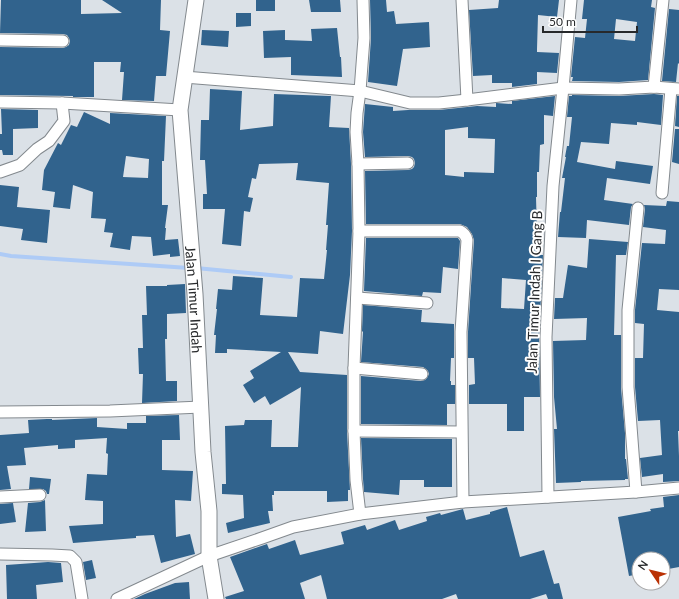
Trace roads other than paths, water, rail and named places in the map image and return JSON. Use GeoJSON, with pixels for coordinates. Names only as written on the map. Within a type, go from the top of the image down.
{"type":"FeatureCollection","features":[{"type":"Feature","properties":{"kind":"street","name":"Jalan Timur Indah"},"geometry":{"type":"LineString","coordinates":[[196,0],[180,110],[195,294],[203,452],[209,511],[210,556],[216,599]]}},
{"type":"Feature","properties":{"kind":"street"},"geometry":{"type":"LineString","coordinates":[[360,514],[356,480],[354,368],[359,231],[356,132],[364,38],[363,0]]}},
{"type":"Feature","properties":{"kind":"street"},"geometry":{"type":"LineString","coordinates":[[462,0],[467,100]]}},
{"type":"Feature","properties":{"kind":"street","name":"Jalan Timur Indah I Gang B"},"geometry":{"type":"LineString","coordinates":[[548,497],[546,337],[553,186],[571,0]]}},
{"type":"Feature","properties":{"kind":"street"},"geometry":{"type":"LineString","coordinates":[[654,87],[663,0]]}},
{"type":"Feature","properties":{"kind":"street"},"geometry":{"type":"LineString","coordinates":[[0,40],[63,41]]}},
{"type":"Feature","properties":{"kind":"street"},"geometry":{"type":"LineString","coordinates":[[184,77],[360,91],[410,103],[439,103],[563,88],[619,89],[654,87],[675,89],[662,193]]}},
{"type":"Feature","properties":{"kind":"street"},"geometry":{"type":"LineString","coordinates":[[0,102],[62,103],[180,110]]}},
{"type":"Feature","properties":{"kind":"street"},"geometry":{"type":"LineString","coordinates":[[0,172],[20,165],[37,149],[49,141],[64,121],[62,103]]}},
{"type":"Feature","properties":{"kind":"street"},"geometry":{"type":"LineString","coordinates":[[358,164],[408,163]]}},
{"type":"Feature","properties":{"kind":"street"},"geometry":{"type":"LineString","coordinates":[[636,492],[628,387],[628,310],[638,208]]}},
{"type":"Feature","properties":{"kind":"street"},"geometry":{"type":"LineString","coordinates":[[359,231],[460,231],[466,236],[467,240],[461,332],[463,502]]}},
{"type":"Feature","properties":{"kind":"street"},"geometry":{"type":"LineString","coordinates":[[357,298],[427,303]]}},
{"type":"Feature","properties":{"kind":"street"},"geometry":{"type":"LineString","coordinates":[[354,368],[422,374]]}},
{"type":"Feature","properties":{"kind":"street"},"geometry":{"type":"LineString","coordinates":[[0,412],[110,411],[201,407]]}},
{"type":"Feature","properties":{"kind":"street"},"geometry":{"type":"LineString","coordinates":[[354,431],[462,432]]}},
{"type":"Feature","properties":{"kind":"street"},"geometry":{"type":"LineString","coordinates":[[117,599],[210,556],[293,527],[360,514],[463,502],[636,492],[679,488]]}},
{"type":"Feature","properties":{"kind":"street"},"geometry":{"type":"LineString","coordinates":[[0,497],[40,495]]}},
{"type":"Feature","properties":{"kind":"street"},"geometry":{"type":"LineString","coordinates":[[0,554],[70,556],[76,562],[82,599]]}},
{"type":"Feature","properties":{"kind":"waterway"},"geometry":{"type":"LineString","coordinates":[[0,254],[189,268]]}},
{"type":"Feature","properties":{"kind":"waterway"},"geometry":{"type":"LineString","coordinates":[[196,268],[291,277]]}}]}
